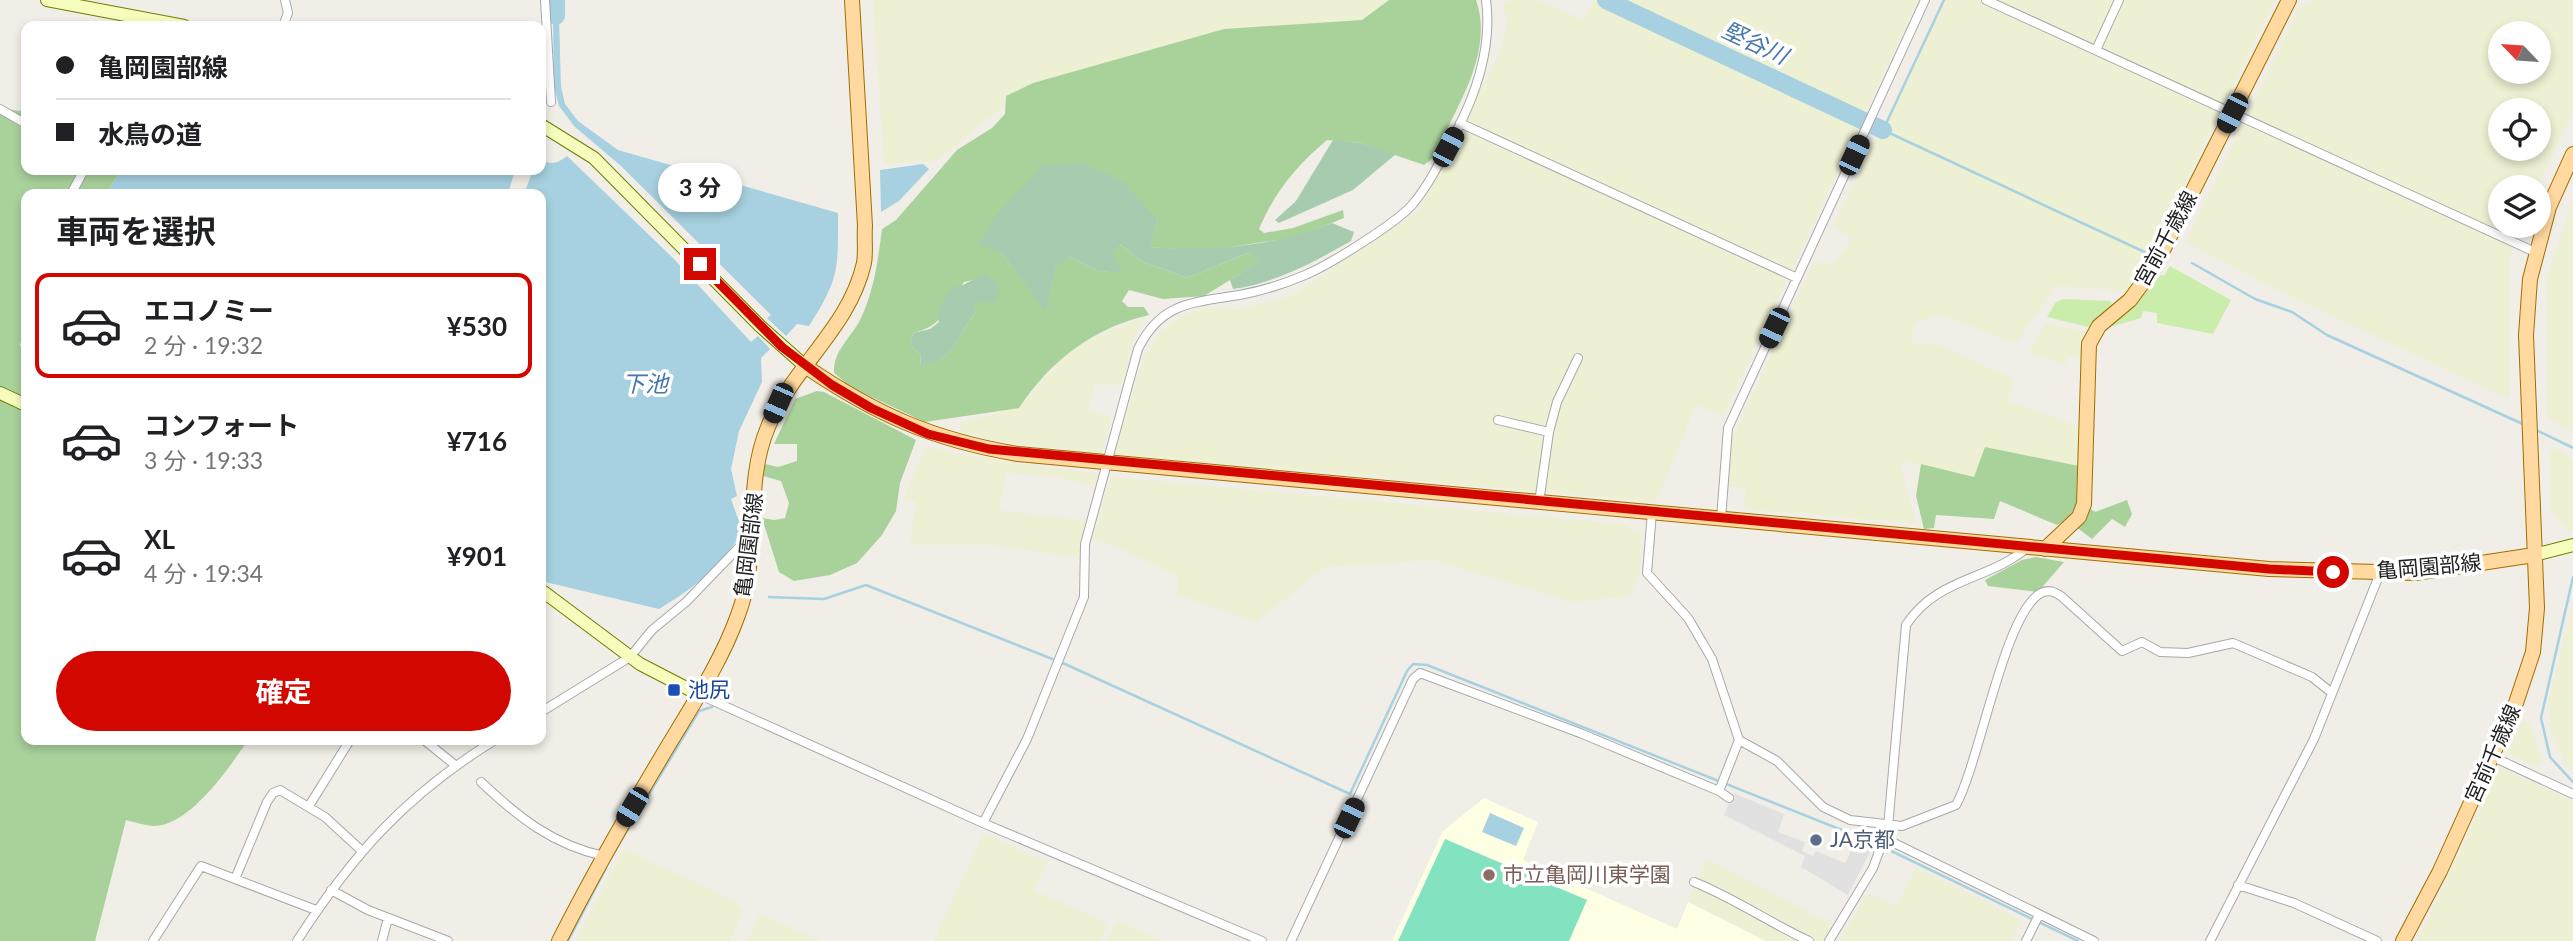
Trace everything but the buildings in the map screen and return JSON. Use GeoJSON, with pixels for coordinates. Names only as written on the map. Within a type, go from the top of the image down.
{"type":"FeatureCollection","features":[{"type":"Feature","properties":{"kind":"main road","name":"亀岡園部線"},"geometry":{"type":"LineString","coordinates":[[559,941],[604,856],[728,641],[747,584],[760,456],[766,431],[778,403],[847,311],[864,261],[852,0]]}},
{"type":"Feature","properties":{"kind":"main road","name":"宮前千歳線"},"geometry":{"type":"LineString","coordinates":[[2045,549],[2078,517],[2084,504],[2089,344],[2099,326],[2130,300],[2150,275],[2289,0]]}},
{"type":"Feature","properties":{"kind":"main road"},"geometry":{"type":"LineString","coordinates":[[2534,555],[2526,335],[2535,252],[2549,207],[2573,154]]}},
{"type":"Feature","properties":{"kind":"main road","name":"亀岡園部線"},"geometry":{"type":"LineString","coordinates":[[805,366],[871,408],[928,434],[1018,454],[2269,569],[2414,573],[2534,555]]}},
{"type":"Feature","properties":{"kind":"main road","name":"宮前千歳線"},"geometry":{"type":"LineString","coordinates":[[2403,941],[2493,757],[2516,703],[2533,652],[2536,608],[2534,555]]}},
{"type":"Feature","properties":{"kind":"street"},"geometry":{"type":"LineString","coordinates":[[47,0],[158,21]]}},
{"type":"Feature","properties":{"kind":"street"},"geometry":{"type":"LineString","coordinates":[[285,0],[288,13],[286,21]]}},
{"type":"Feature","properties":{"kind":"street"},"geometry":{"type":"LineString","coordinates":[[545,0],[551,102]]}},
{"type":"Feature","properties":{"kind":"street"},"geometry":{"type":"LineString","coordinates":[[983,823],[1027,739],[1084,597],[1083,557],[1138,349],[1147,330],[1164,314],[1185,304],[1266,289],[1307,274],[1399,218],[1428,181],[1461,123],[1489,39],[1486,0]]}},
{"type":"Feature","properties":{"kind":"street"},"geometry":{"type":"LineString","coordinates":[[1721,519],[1728,428],[1925,0]]}},
{"type":"Feature","properties":{"kind":"street"},"geometry":{"type":"LineString","coordinates":[[1986,0],[2535,252]]}},
{"type":"Feature","properties":{"kind":"street"},"geometry":{"type":"LineString","coordinates":[[2096,50],[2119,0]]}},
{"type":"Feature","properties":{"kind":"street"},"geometry":{"type":"LineString","coordinates":[[0,109],[21,121]]}},
{"type":"Feature","properties":{"kind":"street"},"geometry":{"type":"LineString","coordinates":[[1461,123],[1797,278]]}},
{"type":"Feature","properties":{"kind":"street"},"geometry":{"type":"LineString","coordinates":[[546,128],[594,158],[760,326],[805,366]]}},
{"type":"Feature","properties":{"kind":"street"},"geometry":{"type":"LineString","coordinates":[[1539,503],[1549,432],[1557,402],[1578,358]]}},
{"type":"Feature","properties":{"kind":"street"},"geometry":{"type":"LineString","coordinates":[[0,393],[21,403]]}},
{"type":"Feature","properties":{"kind":"street"},"geometry":{"type":"LineString","coordinates":[[1498,420],[1549,432]]}},
{"type":"Feature","properties":{"kind":"street"},"geometry":{"type":"LineString","coordinates":[[1652,512],[1647,573],[1688,618],[1712,659],[1739,740],[1719,791]]}},
{"type":"Feature","properties":{"kind":"street"},"geometry":{"type":"LineString","coordinates":[[546,709],[630,657],[652,631],[686,602],[744,542],[753,539]]}},
{"type":"Feature","properties":{"kind":"street"},"geometry":{"type":"LineString","coordinates":[[2534,555],[2573,545]]}},
{"type":"Feature","properties":{"kind":"street"},"geometry":{"type":"LineString","coordinates":[[1829,941],[1873,868],[1888,827],[1906,625],[1918,607],[1938,592],[2017,556],[2028,547]]}},
{"type":"Feature","properties":{"kind":"street"},"geometry":{"type":"LineString","coordinates":[[2210,941],[2314,739],[2380,573]]}},
{"type":"Feature","properties":{"kind":"street"},"geometry":{"type":"LineString","coordinates":[[1739,740],[1777,761],[1800,787],[1835,815],[1888,827],[1902,826],[1956,805],[1983,732],[2010,640],[2033,598],[2051,590],[2122,651],[2142,642],[2160,652],[2188,653],[2233,643],[2312,677],[2332,693]]}},
{"type":"Feature","properties":{"kind":"street"},"geometry":{"type":"LineString","coordinates":[[546,594],[630,657],[698,694],[983,823],[1262,941]]}},
{"type":"Feature","properties":{"kind":"street"},"geometry":{"type":"LineString","coordinates":[[1291,941],[1413,679],[1420,673],[1580,733],[1719,791],[1729,798]]}},
{"type":"Feature","properties":{"kind":"street"},"geometry":{"type":"LineString","coordinates":[[309,806],[347,745]]}},
{"type":"Feature","properties":{"kind":"street"},"geometry":{"type":"LineString","coordinates":[[430,745],[455,765]]}},
{"type":"Feature","properties":{"kind":"street"},"geometry":{"type":"LineString","coordinates":[[297,941],[331,890],[391,818],[455,765],[487,745]]}},
{"type":"Feature","properties":{"kind":"street"},"geometry":{"type":"LineString","coordinates":[[2493,757],[2573,794]]}},
{"type":"Feature","properties":{"kind":"street"},"geometry":{"type":"LineString","coordinates":[[481,782],[521,820],[573,849],[604,856]]}},
{"type":"Feature","properties":{"kind":"street"},"geometry":{"type":"LineString","coordinates":[[235,879],[273,793],[280,790],[309,806],[362,851]]}},
{"type":"Feature","properties":{"kind":"street"},"geometry":{"type":"LineString","coordinates":[[1884,838],[2037,919],[2094,941]]}},
{"type":"Feature","properties":{"kind":"street"},"geometry":{"type":"LineString","coordinates":[[153,941],[201,866],[316,910]]}},
{"type":"Feature","properties":{"kind":"street"},"geometry":{"type":"LineString","coordinates":[[1694,882],[1725,895],[1772,924],[1809,941]]}},
{"type":"Feature","properties":{"kind":"street"},"geometry":{"type":"LineString","coordinates":[[2238,884],[2294,903],[2377,941]]}},
{"type":"Feature","properties":{"kind":"street"},"geometry":{"type":"LineString","coordinates":[[331,890],[388,918],[448,941]]}},
{"type":"Feature","properties":{"kind":"street"},"geometry":{"type":"LineString","coordinates":[[382,941],[388,918]]}},
{"type":"Feature","properties":{"kind":"street"},"geometry":{"type":"LineString","coordinates":[[2026,941],[2037,919]]}},
{"type":"Feature","properties":{"kind":"shaded area"},"geometry":{"type":"Polygon","coordinates":[[[873,0],[1389,0],[1362,20],[1224,29],[1033,83],[1006,96],[1004,106],[937,161],[884,164],[873,0]]]}},
{"type":"Feature","properties":{"kind":"shaded area"},"geometry":{"type":"Polygon","coordinates":[[[1512,0],[1537,0],[1584,20],[1594,0],[1918,0],[1723,416],[1696,405],[1656,502],[1114,454],[1143,360],[1160,332],[1185,314],[1207,308],[1238,310],[1293,295],[1419,211],[1501,51],[1507,21],[1503,4],[1512,0]]]}},
{"type":"Feature","properties":{"kind":"shaded area"},"geometry":{"type":"Polygon","coordinates":[[[1946,0],[2275,0],[2140,274],[2127,291],[2056,286],[2016,343],[1940,315],[1914,323],[1911,343],[1939,345],[2015,379],[2007,401],[2079,426],[2079,466],[1986,448],[1974,478],[1903,460],[1901,468],[1916,523],[1744,509],[1746,489],[1728,486],[1732,440],[1814,262],[1834,264],[1852,239],[1833,226],[1946,0]]]}},
{"type":"Feature","properties":{"kind":"shaded area"},"geometry":{"type":"Polygon","coordinates":[[[2316,0],[2573,0],[2573,111],[2551,157],[2551,98],[2488,98],[2488,161],[2549,161],[2543,175],[2488,175],[2488,238],[2516,238],[2510,257],[2509,399],[2265,284],[2186,242],[2299,8],[2316,0]]]}},
{"type":"Feature","properties":{"kind":"shaded area"},"geometry":{"type":"Polygon","coordinates":[[[1333,140],[1360,143],[1396,154],[1353,190],[1279,223],[1275,220],[1296,201],[1333,140]]]}},
{"type":"Feature","properties":{"kind":"shaded area"},"geometry":{"type":"Polygon","coordinates":[[[1081,163],[1122,181],[1158,220],[1150,247],[1197,249],[1243,246],[1288,237],[1332,223],[1354,232],[1351,241],[1309,264],[1264,282],[1233,289],[1230,280],[1260,261],[1248,253],[1187,278],[1141,261],[1121,245],[1112,253],[1123,273],[1098,271],[1070,257],[1056,266],[1046,312],[1002,253],[979,244],[993,218],[1043,165],[1081,163]]]}},
{"type":"Feature","properties":{"kind":"shaded area"},"geometry":{"type":"Polygon","coordinates":[[[2573,201],[2573,432],[2547,417],[2546,338],[2547,277],[2573,201]]]}},
{"type":"Feature","properties":{"kind":"shaded area"},"geometry":{"type":"Polygon","coordinates":[[[984,274],[996,282],[1000,292],[994,303],[973,302],[975,313],[954,347],[941,359],[920,366],[921,355],[910,345],[913,333],[930,329],[939,322],[937,311],[953,286],[959,287],[984,274]]]}},
{"type":"Feature","properties":{"kind":"shaded area"},"geometry":{"type":"Polygon","coordinates":[[[1145,316],[1131,345],[1122,385],[1094,385],[1088,410],[1111,418],[1101,453],[1013,444],[962,433],[960,423],[1019,408],[1072,348],[1145,316]]]}},
{"type":"Feature","properties":{"kind":"shaded area"},"geometry":{"type":"Polygon","coordinates":[[[2046,323],[2089,333],[2082,359],[2068,356],[2065,365],[2029,352],[2046,323]]]}},
{"type":"Feature","properties":{"kind":"shaded area"},"geometry":{"type":"Polygon","coordinates":[[[926,446],[962,455],[1098,474],[1095,486],[1058,477],[1006,473],[999,510],[1087,521],[1080,558],[995,545],[910,545],[916,501],[903,500],[926,446]]]}},
{"type":"Feature","properties":{"kind":"shaded area"},"geometry":{"type":"Polygon","coordinates":[[[2558,448],[2573,461],[2573,530],[2568,531],[2550,509],[2550,452],[2558,448]]]}},
{"type":"Feature","properties":{"kind":"shaded area"},"geometry":{"type":"Polygon","coordinates":[[[1111,477],[1629,525],[1628,530],[1641,532],[1639,577],[1629,596],[1574,602],[1433,560],[1326,567],[1256,622],[1177,595],[1178,576],[1104,541],[1092,539],[1111,477]]]}},
{"type":"Feature","properties":{"kind":"shaded area"},"geometry":{"type":"Polygon","coordinates":[[[2573,603],[2573,770],[2565,763],[2551,730],[2548,704],[2573,603]]]}},
{"type":"Feature","properties":{"kind":"shaded area"},"geometry":{"type":"Polygon","coordinates":[[[2522,720],[2530,724],[2542,762],[2533,766],[2508,753],[2522,720]]]}},
{"type":"Feature","properties":{"kind":"shaded area"},"geometry":{"type":"Polygon","coordinates":[[[2500,767],[2573,801],[2573,941],[2417,941],[2500,767]]]}},
{"type":"Feature","properties":{"kind":"shaded area"},"geometry":{"type":"Polygon","coordinates":[[[1733,793],[1784,814],[1778,832],[1805,842],[1802,851],[1813,856],[1816,851],[1845,863],[1856,841],[1872,848],[1848,895],[1801,867],[1805,856],[1724,815],[1733,793]]]}},
{"type":"Feature","properties":{"kind":"shaded area","name":"市立亀岡川東学園"},"geometry":{"type":"Polygon","coordinates":[[[1484,798],[1538,822],[1523,860],[1677,929],[1688,902],[1765,941],[1392,941],[1443,831],[1484,798]]]}},
{"type":"Feature","properties":{"kind":"shaded area"},"geometry":{"type":"Polygon","coordinates":[[[983,834],[1047,862],[1034,890],[1108,924],[1100,941],[934,941],[983,834]]]}},
{"type":"Feature","properties":{"kind":"shaded area"},"geometry":{"type":"Polygon","coordinates":[[[624,849],[736,902],[743,912],[730,941],[576,941],[624,849]]]}},
{"type":"Feature","properties":{"kind":"shaded area"},"geometry":{"type":"Polygon","coordinates":[[[1707,859],[1833,925],[1824,941],[1768,941],[1688,901],[1707,859]]]}},
{"type":"Feature","properties":{"kind":"shaded area"},"geometry":{"type":"Polygon","coordinates":[[[1916,867],[2021,920],[2011,941],[1840,941],[1867,893],[1896,906],[1916,867]]]}},
{"type":"Feature","properties":{"kind":"shaded area"},"geometry":{"type":"Polygon","coordinates":[[[760,914],[820,941],[748,941],[760,914]]]}},
{"type":"Feature","properties":{"kind":"shaded area"},"geometry":{"type":"Polygon","coordinates":[[[1117,921],[1162,941],[1108,941],[1117,921]]]}},
{"type":"Feature","properties":{"kind":"green space"},"geometry":{"type":"Polygon","coordinates":[[[1389,0],[1476,0],[1480,41],[1470,81],[1433,158],[1424,165],[1360,143],[1327,140],[1287,180],[1259,229],[1264,233],[1293,228],[1343,210],[1344,218],[1297,237],[1203,251],[1149,247],[1158,220],[1002,253],[1046,310],[1056,265],[1070,257],[1098,271],[1122,272],[1111,253],[1121,245],[1141,261],[1187,278],[1248,253],[1261,261],[1204,296],[1163,299],[1129,290],[1122,301],[1128,307],[1144,307],[1149,315],[1110,328],[1075,348],[1045,375],[1019,408],[925,422],[852,388],[834,373],[836,358],[860,320],[869,298],[882,229],[896,220],[957,150],[992,128],[1005,114],[1006,96],[1033,83],[1224,29],[1362,20],[1389,0]],[[978,279],[964,282],[938,321],[913,333],[910,345],[921,355],[920,365],[931,363],[948,354],[975,313],[972,302],[976,300],[978,279]]]}},
{"type":"Feature","properties":{"kind":"green space"},"geometry":{"type":"Polygon","coordinates":[[[0,108],[21,110],[21,175],[118,175],[109,189],[21,189],[21,745],[245,745],[207,794],[180,817],[167,824],[153,826],[126,820],[95,941],[0,941],[0,108]]]}},
{"type":"Feature","properties":{"kind":"green space"},"geometry":{"type":"Polygon","coordinates":[[[2170,266],[2231,300],[2213,334],[2157,323],[2157,313],[2143,311],[2141,318],[2107,328],[2156,273],[2164,276],[2170,266]]]}},
{"type":"Feature","properties":{"kind":"green space"},"geometry":{"type":"Polygon","coordinates":[[[2064,299],[2110,301],[2114,306],[2092,328],[2047,317],[2056,302],[2064,299]]]}},
{"type":"Feature","properties":{"kind":"green space"},"geometry":{"type":"Polygon","coordinates":[[[817,391],[824,392],[916,440],[900,483],[896,511],[882,535],[857,563],[830,575],[794,581],[779,572],[762,518],[785,518],[789,503],[781,481],[763,476],[765,464],[778,467],[797,461],[797,444],[774,444],[795,399],[817,391]]]}},
{"type":"Feature","properties":{"kind":"green space"},"geometry":{"type":"Polygon","coordinates":[[[1985,447],[2079,466],[2078,500],[2095,512],[2127,500],[2132,514],[2125,527],[2112,519],[2092,539],[2067,520],[2057,525],[2000,501],[1994,519],[1936,515],[1934,528],[1924,529],[1916,496],[1921,464],[1974,477],[1985,447]]]}},
{"type":"Feature","properties":{"kind":"green space"},"geometry":{"type":"Polygon","coordinates":[[[2036,557],[2064,562],[2038,592],[1988,586],[1985,580],[2022,560],[2036,557]]]}},
{"type":"Feature","properties":{"kind":"green space"},"geometry":{"type":"Polygon","coordinates":[[[1445,839],[1587,900],[1569,941],[1398,941],[1445,839]]]}},
{"type":"Feature","properties":{"kind":"water"},"geometry":{"type":"Polygon","coordinates":[[[553,16],[559,16],[561,87],[565,104],[578,121],[618,150],[838,213],[837,260],[832,284],[809,326],[797,324],[786,336],[767,318],[771,315],[621,166],[574,126],[559,106],[554,87],[553,16]]]}},
{"type":"Feature","properties":{"kind":"water","name":"下池"},"geometry":{"type":"Polygon","coordinates":[[[567,156],[673,258],[751,342],[758,336],[770,349],[761,358],[762,382],[739,431],[731,469],[737,496],[731,499],[742,530],[735,543],[706,576],[659,609],[546,582],[546,189],[526,189],[531,175],[546,175],[546,161],[554,163],[567,156]]]}},
{"type":"Feature","properties":{"kind":"water"},"geometry":{"type":"Polygon","coordinates":[[[923,164],[929,169],[899,201],[881,212],[880,170],[923,164]]]}},
{"type":"Feature","properties":{"kind":"water"},"geometry":{"type":"Polygon","coordinates":[[[118,175],[514,175],[509,189],[109,189],[118,175]]]}},
{"type":"Feature","properties":{"kind":"water"},"geometry":{"type":"Polygon","coordinates":[[[1490,813],[1524,828],[1516,846],[1482,832],[1490,813]]]}},
{"type":"Feature","properties":{"kind":"waterway"},"geometry":{"type":"LineString","coordinates":[[556,0],[556,16]]}},
{"type":"Feature","properties":{"kind":"waterway","name":"堅谷川"},"geometry":{"type":"LineString","coordinates":[[1606,0],[1883,130]]}},
{"type":"Feature","properties":{"kind":"waterway"},"geometry":{"type":"LineString","coordinates":[[1944,0],[1883,130],[2153,256]]}},
{"type":"Feature","properties":{"kind":"waterway"},"geometry":{"type":"LineString","coordinates":[[2192,263],[2255,299],[2292,312],[2327,335],[2525,425]]}},
{"type":"Feature","properties":{"kind":"waterway"},"geometry":{"type":"LineString","coordinates":[[2534,429],[2573,448]]}},
{"type":"Feature","properties":{"kind":"waterway"},"geometry":{"type":"LineString","coordinates":[[2573,577],[2541,718],[2550,757],[2573,782]]}},
{"type":"Feature","properties":{"kind":"waterway"},"geometry":{"type":"LineString","coordinates":[[769,597],[824,599],[866,585],[1065,664],[1350,794],[1407,671],[1413,664],[1427,665],[1877,844]]}},
{"type":"Feature","properties":{"kind":"waterway"},"geometry":{"type":"LineString","coordinates":[[612,856],[699,711],[712,707]]}},
{"type":"Feature","properties":{"kind":"waterway"},"geometry":{"type":"LineString","coordinates":[[1885,848],[2078,941]]}},
{"type":"Feature","properties":{"kind":"waterway"},"geometry":{"type":"LineString","coordinates":[[568,941],[606,868]]}},
{"type":"Feature","properties":{"kind":"place","name":"池尻"},"geometry":{"type":"Point","coordinates":[674,690]}},
{"type":"Feature","properties":{"kind":"place","name":"JA京都"},"geometry":{"type":"Point","coordinates":[1816,840]}},
{"type":"Feature","properties":{"kind":"place","name":"市立亀岡川東学園"},"geometry":{"type":"Point","coordinates":[1489,875]}},
{"type":"Feature","properties":{"kind":"route"},"geometry":{"type":"LineString","coordinates":[[700,264],[782,347],[832,385],[871,408],[928,434],[989,449],[1323,483],[2269,569],[2333,572]]}}]}
